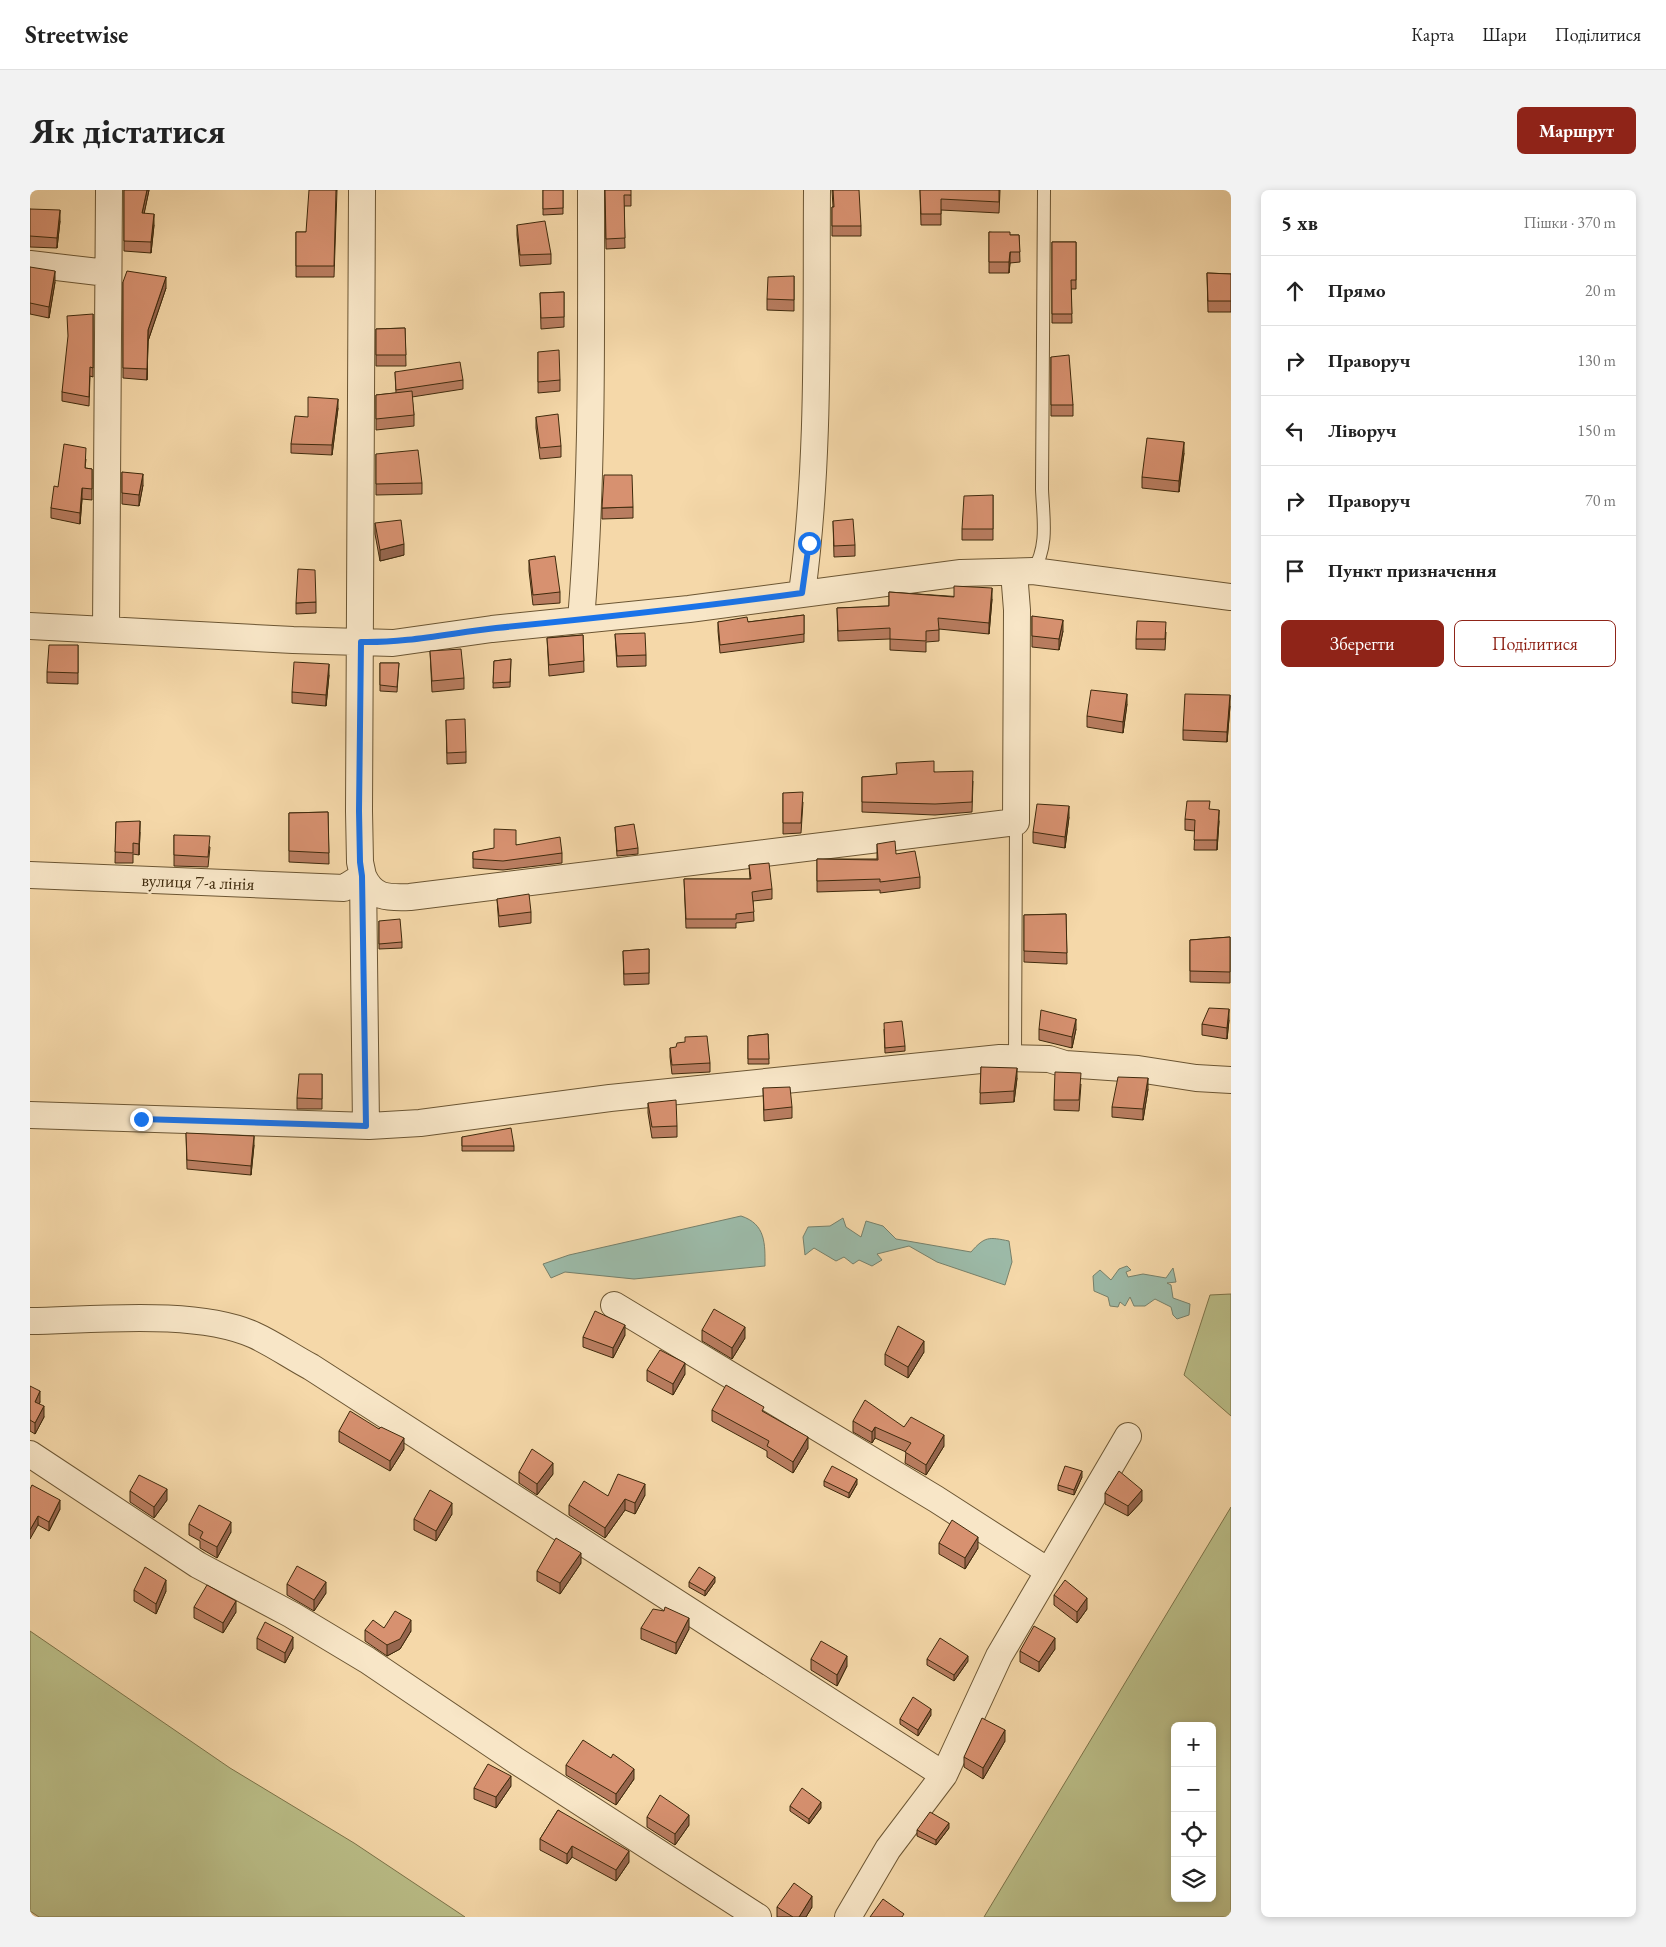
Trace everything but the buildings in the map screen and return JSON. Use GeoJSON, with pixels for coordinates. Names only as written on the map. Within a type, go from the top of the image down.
{"type":"FeatureCollection","features":[{"type":"Feature","properties":{"kind":"street"},"geometry":{"type":"LineString","coordinates":[[106,630],[108,190]]}},
{"type":"Feature","properties":{"kind":"street"},"geometry":{"type":"LineString","coordinates":[[362,190],[359,811],[362,876],[366,1126]]}},
{"type":"Feature","properties":{"kind":"street"},"geometry":{"type":"LineString","coordinates":[[581,620],[587,539],[592,334],[591,190]]}},
{"type":"Feature","properties":{"kind":"street"},"geometry":{"type":"LineString","coordinates":[[802,593],[809,543],[813,459],[817,190]]}},
{"type":"Feature","properties":{"kind":"street"},"geometry":{"type":"LineString","coordinates":[[30,264],[107,273]]}},
{"type":"Feature","properties":{"kind":"street"},"geometry":{"type":"LineString","coordinates":[[362,876],[368,887],[376,893],[392,897],[410,897],[1016,822],[1017,610],[1024,571]]}},
{"type":"Feature","properties":{"kind":"street"},"geometry":{"type":"LineString","coordinates":[[30,626],[393,643],[492,629],[689,609],[961,573],[1024,571],[1231,597]]}},
{"type":"Feature","properties":{"kind":"street","name":"вулиця 7-а лінія"},"geometry":{"type":"LineString","coordinates":[[30,875],[344,888],[362,876]]}},
{"type":"Feature","properties":{"kind":"street"},"geometry":{"type":"LineString","coordinates":[[30,1115],[366,1126],[420,1123],[610,1098],[950,1062],[1015,1058],[1138,1069],[1196,1078],[1231,1080]]}},
{"type":"Feature","properties":{"kind":"street"},"geometry":{"type":"LineString","coordinates":[[614,1305],[936,1499],[1048,1571]]}},
{"type":"Feature","properties":{"kind":"street"},"geometry":{"type":"LineString","coordinates":[[30,1321],[156,1319],[201,1321],[253,1335],[311,1367],[944,1775]]}},
{"type":"Feature","properties":{"kind":"street"},"geometry":{"type":"LineString","coordinates":[[848,1917],[888,1849],[944,1775],[999,1656],[1128,1436]]}},
{"type":"Feature","properties":{"kind":"street"},"geometry":{"type":"LineString","coordinates":[[30,1454],[198,1565],[292,1615],[367,1660],[507,1754],[758,1917]]}},
{"type":"Feature","properties":{"kind":"lane"},"geometry":{"type":"LineString","coordinates":[[1024,571],[1041,559],[1044,533],[1042,489],[1044,190]]}},
{"type":"Feature","properties":{"kind":"lane"},"geometry":{"type":"LineString","coordinates":[[1015,1058],[1016,822]]}},
{"type":"Feature","properties":{"kind":"green space"},"geometry":{"type":"Polygon","coordinates":[[[1231,1294],[1231,1416],[1184,1375],[1210,1295],[1231,1294]]]}},
{"type":"Feature","properties":{"kind":"green space"},"geometry":{"type":"Polygon","coordinates":[[[1231,1507],[1231,1917],[984,1917],[1231,1507]]]}},
{"type":"Feature","properties":{"kind":"green space"},"geometry":{"type":"Polygon","coordinates":[[[30,1631],[230,1768],[354,1843],[465,1917],[39,1917],[30,1911],[30,1631]]]}},
{"type":"Feature","properties":{"kind":"shaded area"},"geometry":{"type":"Polygon","coordinates":[[[741,1216],[755,1224],[760,1230],[765,1250],[765,1266],[634,1279],[565,1272],[551,1278],[543,1264],[569,1255],[741,1216]]]}},
{"type":"Feature","properties":{"kind":"shaded area"},"geometry":{"type":"Polygon","coordinates":[[[843,1218],[846,1227],[861,1237],[866,1221],[883,1226],[896,1239],[971,1252],[984,1240],[997,1239],[1009,1241],[1012,1262],[1005,1285],[937,1262],[909,1246],[877,1254],[882,1260],[872,1266],[859,1260],[853,1264],[844,1257],[836,1261],[814,1248],[805,1255],[803,1237],[808,1227],[830,1226],[843,1218]]]}},
{"type":"Feature","properties":{"kind":"shaded area"},"geometry":{"type":"Polygon","coordinates":[[[1127,1266],[1131,1270],[1126,1272],[1128,1277],[1143,1274],[1166,1278],[1173,1268],[1176,1282],[1167,1283],[1171,1285],[1173,1298],[1190,1304],[1189,1315],[1177,1319],[1173,1315],[1171,1307],[1155,1299],[1145,1306],[1134,1306],[1130,1297],[1125,1306],[1120,1302],[1118,1307],[1110,1306],[1108,1297],[1094,1291],[1093,1276],[1100,1270],[1111,1280],[1119,1269],[1127,1266]]]}},
{"type":"Feature","properties":{"kind":"route"},"geometry":{"type":"LineString","coordinates":[[141,1119],[366,1126],[362,876],[359,811],[361,642],[393,643],[492,629],[689,609],[802,593],[809,543]]}}]}
